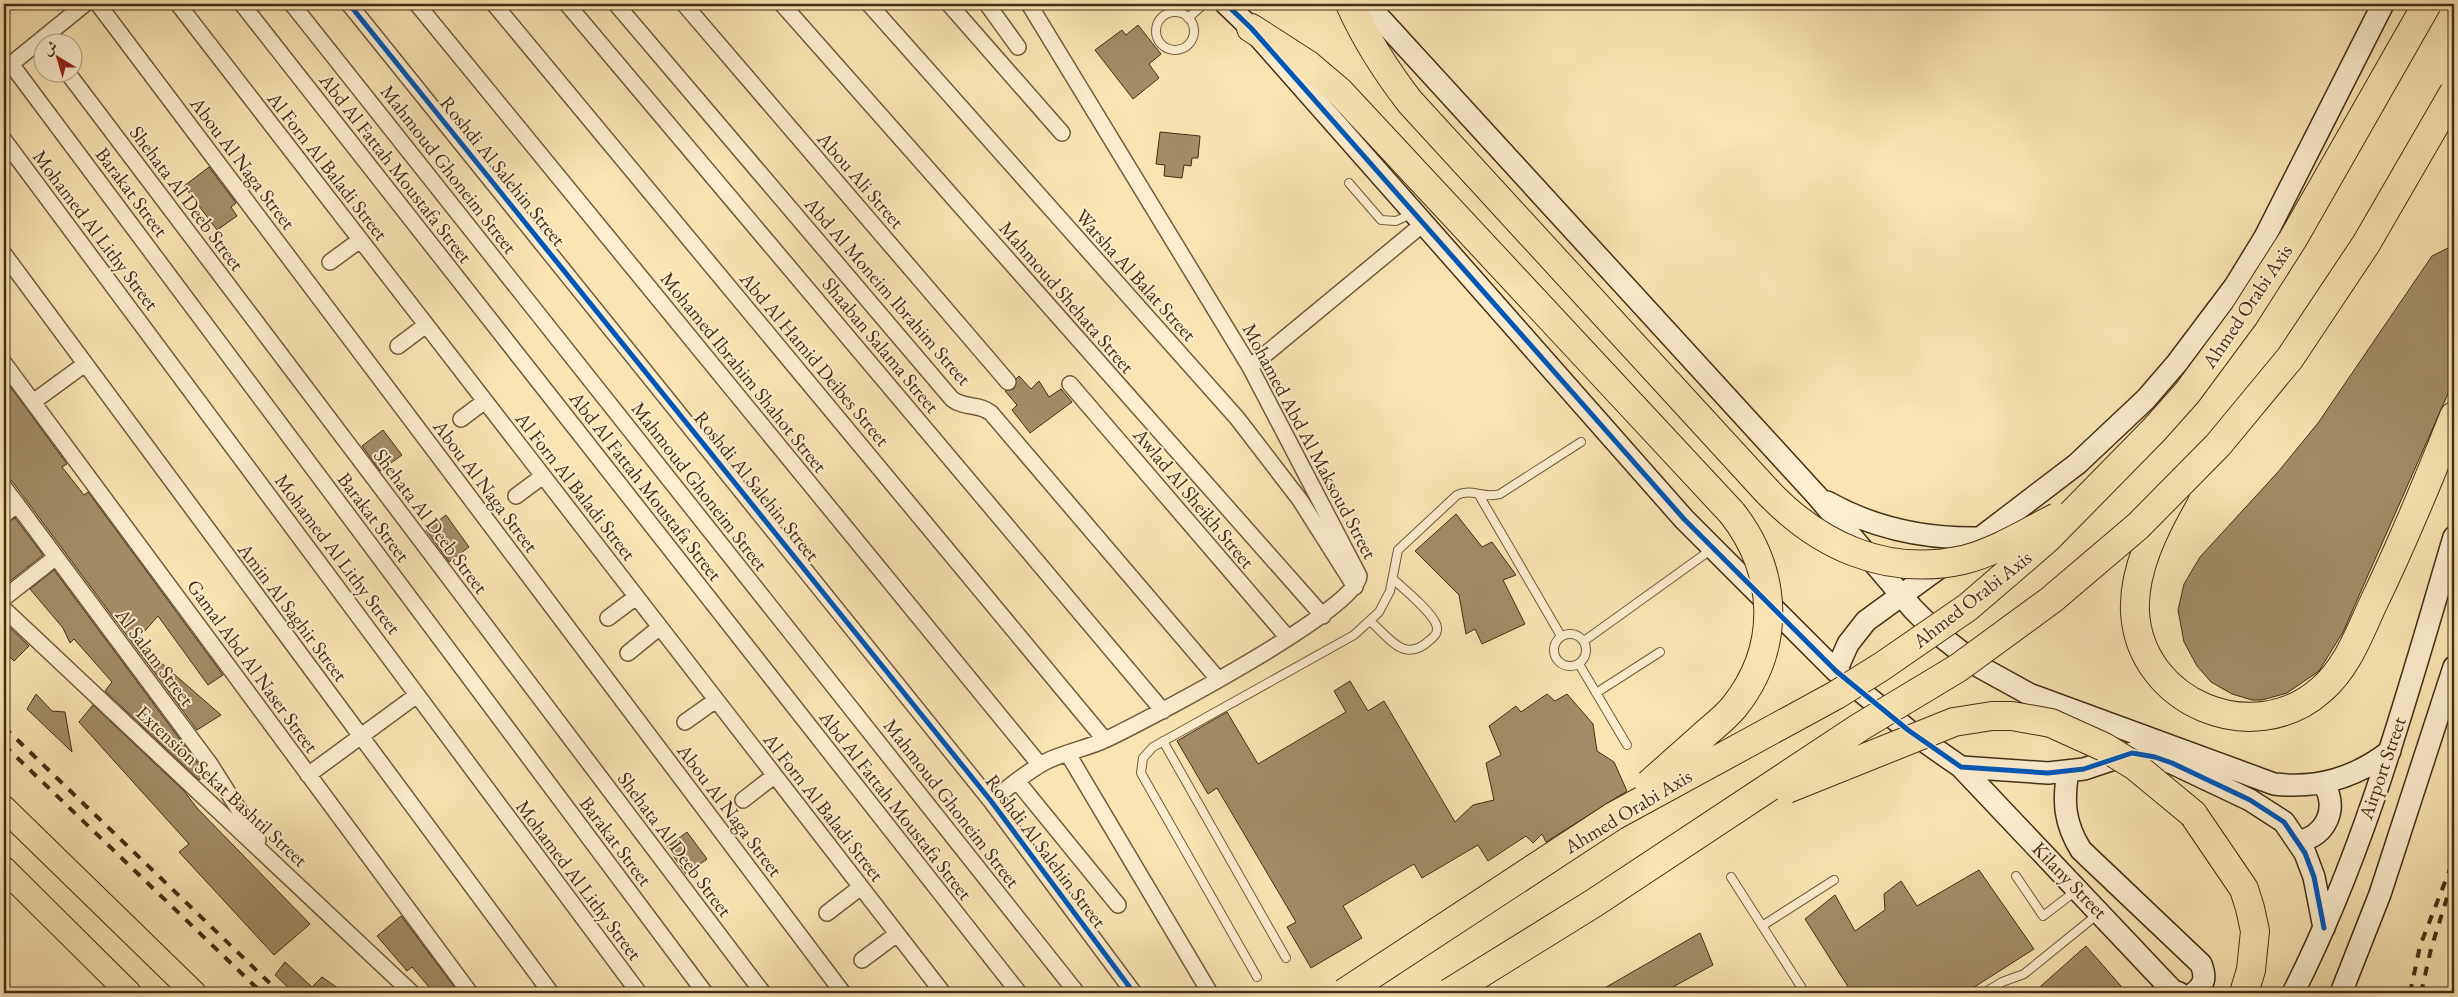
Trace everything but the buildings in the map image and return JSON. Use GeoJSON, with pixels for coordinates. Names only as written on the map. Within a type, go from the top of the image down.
{"type":"FeatureCollection","features":[{"type":"Feature","properties":{"kind":"highway"},"geometry":{"type":"LineString","coordinates":[[1350,4],[1365,37],[1410,102],[1775,500],[1796,520],[1815,533],[1834,544],[1876,559],[1920,564],[1942,563],[1964,560],[2003,545],[2085,502]]}},
{"type":"Feature","properties":{"kind":"highway","name":"Ahmed Orabi Axis"},"geometry":{"type":"LineString","coordinates":[[1344,993],[1614,816],[1836,694],[1896,658],[1968,607],[2002,579],[2085,502],[2174,408],[2244,316],[2293,240],[2423,8]]}},
{"type":"Feature","properties":{"kind":"highway"},"geometry":{"type":"LineString","coordinates":[[1251,28],[1307,64],[1340,92],[1718,497],[1744,528],[1753,545],[1761,563],[1768,600],[1766,639],[1754,676],[1745,693],[1720,722],[1614,816]]}},
{"type":"Feature","properties":{"kind":"highway"},"geometry":{"type":"LineString","coordinates":[[1450,993],[1594,903],[1727,813],[1860,727],[1950,673],[2005,635],[2095,564],[2178,486],[2249,409],[2296,350],[2366,244],[2454,92]]}},
{"type":"Feature","properties":{"kind":"highway"},"geometry":{"type":"LineString","coordinates":[[2178,486],[2159,523],[2138,579],[2135,614],[2143,648],[2161,678],[2174,690],[2196,705],[2220,714],[2238,717],[2273,714],[2306,702],[2320,691],[2344,665],[2398,549],[2454,416]]}},
{"type":"Feature","properties":{"kind":"highway"},"geometry":{"type":"LineString","coordinates":[[1727,813],[1954,722],[1992,716],[2032,718],[2051,723],[2104,747],[2135,766],[2192,814],[2232,869],[2244,889],[2255,931],[2251,970],[2244,993]]}},
{"type":"Feature","properties":{"kind":"main road"},"geometry":{"type":"LineString","coordinates":[[4,808],[194,993]]}},
{"type":"Feature","properties":{"kind":"main road"},"geometry":{"type":"LineString","coordinates":[[4,869],[129,993]]}},
{"type":"Feature","properties":{"kind":"street"},"geometry":{"type":"LineString","coordinates":[[53,32],[85,4]]}},
{"type":"Feature","properties":{"kind":"street","name":"Abou Al Naga Street"},"geometry":{"type":"LineString","coordinates":[[98,4],[843,993]]}},
{"type":"Feature","properties":{"kind":"street","name":"Al Forn Al Baladi Street"},"geometry":{"type":"LineString","coordinates":[[178,4],[943,993]]}},
{"type":"Feature","properties":{"kind":"street","name":"Abd Al Fattah Moustafa Street"},"geometry":{"type":"LineString","coordinates":[[242,4],[1019,993]]}},
{"type":"Feature","properties":{"kind":"street","name":"Mahmoud Ghoneim Street"},"geometry":{"type":"LineString","coordinates":[[292,4],[1077,993]]}},
{"type":"Feature","properties":{"kind":"street","name":"Roshdi Al Salehin Street"},"geometry":{"type":"LineString","coordinates":[[349,4],[991,801],[1134,993]]}},
{"type":"Feature","properties":{"kind":"street","name":"Mohamed Ibrahim Shahot Street"},"geometry":{"type":"LineString","coordinates":[[417,4],[1040,765]]}},
{"type":"Feature","properties":{"kind":"street","name":"Abd Al Hamid Deibes Street"},"geometry":{"type":"LineString","coordinates":[[494,4],[1105,740]]}},
{"type":"Feature","properties":{"kind":"street","name":"Shaaban Salama Street"},"geometry":{"type":"LineString","coordinates":[[567,4],[1164,711]]}},
{"type":"Feature","properties":{"kind":"street","name":"Abd Al Moneim Ibrahim Street"},"geometry":{"type":"LineString","coordinates":[[616,4],[952,399],[964,406],[982,407],[991,413],[1218,679]]}},
{"type":"Feature","properties":{"kind":"street","name":"Abou Ali Street"},"geometry":{"type":"LineString","coordinates":[[684,4],[1008,382]]}},
{"type":"Feature","properties":{"kind":"street","name":"Mahmoud Shehata Street"},"geometry":{"type":"LineString","coordinates":[[782,4],[1323,616]]}},
{"type":"Feature","properties":{"kind":"street","name":"Warsha Al Balat Street"},"geometry":{"type":"LineString","coordinates":[[869,4],[1237,418],[1300,500],[1356,586]]}},
{"type":"Feature","properties":{"kind":"street"},"geometry":{"type":"LineString","coordinates":[[948,4],[1062,133]]}},
{"type":"Feature","properties":{"kind":"street"},"geometry":{"type":"LineString","coordinates":[[987,4],[1018,48]]}},
{"type":"Feature","properties":{"kind":"street","name":"Mohamed Abd Al Maksoud Street"},"geometry":{"type":"LineString","coordinates":[[991,801],[1040,765],[1105,740],[1164,711],[1288,638],[1323,616],[1356,586],[1359,580],[1358,572],[1250,367],[1029,4]]}},
{"type":"Feature","properties":{"kind":"street","name":"Kilany Street"},"geometry":{"type":"LineString","coordinates":[[1226,4],[1251,28],[1684,519],[1836,671],[1908,730],[1961,767],[2101,912],[2173,991],[2179,993]]}},
{"type":"Feature","properties":{"kind":"street"},"geometry":{"type":"LineString","coordinates":[[1367,4],[1818,497],[1924,621],[1958,651],[1980,667],[2029,694],[2274,784],[2291,786],[2324,784],[2358,772],[2390,751]]}},
{"type":"Feature","properties":{"kind":"street"},"geometry":{"type":"LineString","coordinates":[[1836,671],[1844,651],[1856,632],[1877,611],[2063,476],[2112,432],[2158,385],[2207,325],[2265,237],[2383,4]]}},
{"type":"Feature","properties":{"kind":"street"},"geometry":{"type":"LineString","coordinates":[[8,67],[32,49]]}},
{"type":"Feature","properties":{"kind":"street","name":"Barakat Street"},"geometry":{"type":"LineString","coordinates":[[8,67],[705,993]]}},
{"type":"Feature","properties":{"kind":"street","name":"Shehata Al Deeb Street"},"geometry":{"type":"LineString","coordinates":[[75,82],[763,993]]}},
{"type":"Feature","properties":{"kind":"street","name":"Mohamed Al Lithy Street"},"geometry":{"type":"LineString","coordinates":[[4,140],[639,993]]}},
{"type":"Feature","properties":{"kind":"street"},"geometry":{"type":"LineString","coordinates":[[1250,367],[1418,218]]}},
{"type":"Feature","properties":{"kind":"street"},"geometry":{"type":"LineString","coordinates":[[330,262],[360,240]]}},
{"type":"Feature","properties":{"kind":"street","name":"Amin Al Saghir Street"},"geometry":{"type":"LineString","coordinates":[[4,254],[551,993]]}},
{"type":"Feature","properties":{"kind":"street"},"geometry":{"type":"LineString","coordinates":[[398,346],[426,325]]}},
{"type":"Feature","properties":{"kind":"street","name":"Gamal Abd Al Naser Street"},"geometry":{"type":"LineString","coordinates":[[4,363],[470,993]]}},
{"type":"Feature","properties":{"kind":"street"},"geometry":{"type":"LineString","coordinates":[[32,402],[85,364]]}},
{"type":"Feature","properties":{"kind":"street","name":"Awlad Al Sheikh Street"},"geometry":{"type":"LineString","coordinates":[[1070,384],[1288,638]]}},
{"type":"Feature","properties":{"kind":"street"},"geometry":{"type":"LineString","coordinates":[[462,419],[485,401]]}},
{"type":"Feature","properties":{"kind":"street"},"geometry":{"type":"LineString","coordinates":[[516,496],[543,476]]}},
{"type":"Feature","properties":{"kind":"street","name":"Al Salam Street"},"geometry":{"type":"LineString","coordinates":[[4,486],[210,764],[268,856]]}},
{"type":"Feature","properties":{"kind":"street"},"geometry":{"type":"LineString","coordinates":[[1818,497],[1861,519],[1908,533],[1932,537],[1980,538]]}},
{"type":"Feature","properties":{"kind":"street"},"geometry":{"type":"LineString","coordinates":[[4,515],[17,504]]}},
{"type":"Feature","properties":{"kind":"street","name":"Airport Street"},"geometry":{"type":"LineString","coordinates":[[2293,993],[2324,928],[2390,751],[2454,537]]}},
{"type":"Feature","properties":{"kind":"street"},"geometry":{"type":"LineString","coordinates":[[4,598],[56,557]]}},
{"type":"Feature","properties":{"kind":"street"},"geometry":{"type":"LineString","coordinates":[[608,618],[636,597]]}},
{"type":"Feature","properties":{"kind":"street","name":"Extension Sekat Bashtil Street"},"geometry":{"type":"LineString","coordinates":[[4,609],[412,993]]}},
{"type":"Feature","properties":{"kind":"street"},"geometry":{"type":"LineString","coordinates":[[628,653],[660,627]]}},
{"type":"Feature","properties":{"kind":"street","name":"Airport Street"},"geometry":{"type":"LineString","coordinates":[[2341,993],[2376,903],[2454,667]]}},
{"type":"Feature","properties":{"kind":"street"},"geometry":{"type":"LineString","coordinates":[[308,775],[417,695]]}},
{"type":"Feature","properties":{"kind":"street"},"geometry":{"type":"LineString","coordinates":[[685,722],[716,700]]}},
{"type":"Feature","properties":{"kind":"street"},"geometry":{"type":"LineString","coordinates":[[1961,767],[2048,773],[2084,768],[2132,753],[2155,757],[2206,778],[2250,800],[2284,822],[2298,842],[2310,865],[2324,928]]}},
{"type":"Feature","properties":{"kind":"street"},"geometry":{"type":"LineString","coordinates":[[1068,754],[1210,993]]}},
{"type":"Feature","properties":{"kind":"street","name":"Kilany Street"},"geometry":{"type":"LineString","coordinates":[[2068,771],[2064,798],[2065,811],[2073,838],[2080,850],[2201,964],[2205,974],[2202,985],[2194,993]]}},
{"type":"Feature","properties":{"kind":"street"},"geometry":{"type":"LineString","coordinates":[[743,800],[774,776]]}},
{"type":"Feature","properties":{"kind":"street"},"geometry":{"type":"LineString","coordinates":[[1017,781],[1118,905]]}},
{"type":"Feature","properties":{"kind":"street"},"geometry":{"type":"LineString","coordinates":[[2298,842],[2316,835],[2328,820],[2331,801],[2324,784]]}},
{"type":"Feature","properties":{"kind":"street"},"geometry":{"type":"LineString","coordinates":[[827,913],[861,887]]}},
{"type":"Feature","properties":{"kind":"street"},"geometry":{"type":"LineString","coordinates":[[862,960],[897,934]]}},
{"type":"Feature","properties":{"kind":"lane"},"geometry":{"type":"LineString","coordinates":[[1188,18],[1204,4]]}},
{"type":"Feature","properties":{"kind":"lane"},"geometry":{"type":"LineString","coordinates":[[1174,12],[1188,18],[1193,31],[1188,44],[1175,50],[1161,45],[1156,32],[1161,18],[1174,12]]}},
{"type":"Feature","properties":{"kind":"lane"},"geometry":{"type":"LineString","coordinates":[[1349,184],[1381,220],[1396,221],[1418,218]]}},
{"type":"Feature","properties":{"kind":"lane"},"geometry":{"type":"LineString","coordinates":[[1257,977],[1141,773],[1141,765],[1147,751],[1354,635],[1379,612],[1390,591],[1398,550],[1457,495],[1472,491],[1486,496],[1500,494],[1581,442]]}},
{"type":"Feature","properties":{"kind":"lane"},"geometry":{"type":"LineString","coordinates":[[1479,495],[1561,636]]}},
{"type":"Feature","properties":{"kind":"lane"},"geometry":{"type":"LineString","coordinates":[[1584,641],[1714,548]]}},
{"type":"Feature","properties":{"kind":"lane"},"geometry":{"type":"LineString","coordinates":[[1370,621],[1407,651],[1420,650],[1437,634],[1438,629],[1433,618],[1393,579]]}},
{"type":"Feature","properties":{"kind":"lane"},"geometry":{"type":"LineString","coordinates":[[1573,634],[1584,641],[1586,653],[1579,664],[1566,666],[1556,659],[1554,647],[1561,636],[1573,634]]}},
{"type":"Feature","properties":{"kind":"lane"},"geometry":{"type":"LineString","coordinates":[[1596,692],[1660,652]]}},
{"type":"Feature","properties":{"kind":"lane"},"geometry":{"type":"LineString","coordinates":[[1579,664],[1627,745]]}},
{"type":"Feature","properties":{"kind":"lane"},"geometry":{"type":"LineString","coordinates":[[1163,741],[1286,958]]}},
{"type":"Feature","properties":{"kind":"lane"},"geometry":{"type":"LineString","coordinates":[[2016,876],[2043,916],[2078,888]]}},
{"type":"Feature","properties":{"kind":"lane"},"geometry":{"type":"LineString","coordinates":[[1731,878],[1805,993]]}},
{"type":"Feature","properties":{"kind":"lane"},"geometry":{"type":"LineString","coordinates":[[1762,926],[1834,880]]}},
{"type":"Feature","properties":{"kind":"lane"},"geometry":{"type":"LineString","coordinates":[[1984,993],[2002,982],[2024,974],[2101,912]]}},
{"type":"Feature","properties":{"kind":"railway"},"geometry":{"type":"LineString","coordinates":[[4,727],[280,993]]}},
{"type":"Feature","properties":{"kind":"railway"},"geometry":{"type":"LineString","coordinates":[[4,745],[262,993]]}},
{"type":"Feature","properties":{"kind":"railway"},"geometry":{"type":"LineString","coordinates":[[2410,993],[2420,946],[2454,859]]}},
{"type":"Feature","properties":{"kind":"railway"},"geometry":{"type":"LineString","coordinates":[[2421,993],[2431,949],[2450,888]]}},
{"type":"Feature","properties":{"kind":"railway"},"geometry":{"type":"LineString","coordinates":[[2450,993],[2454,974]]}},
{"type":"Feature","properties":{"kind":"cycle path"},"geometry":{"type":"LineString","coordinates":[[349,4],[991,801],[1134,993]]}},
{"type":"Feature","properties":{"kind":"cycle path"},"geometry":{"type":"LineString","coordinates":[[1226,4],[1251,28],[1684,519],[1836,671],[1908,730],[1961,767],[2048,773],[2084,769],[2132,753],[2155,757],[2172,763],[2250,800],[2284,822],[2305,853],[2314,877],[2324,928]]}}]}
